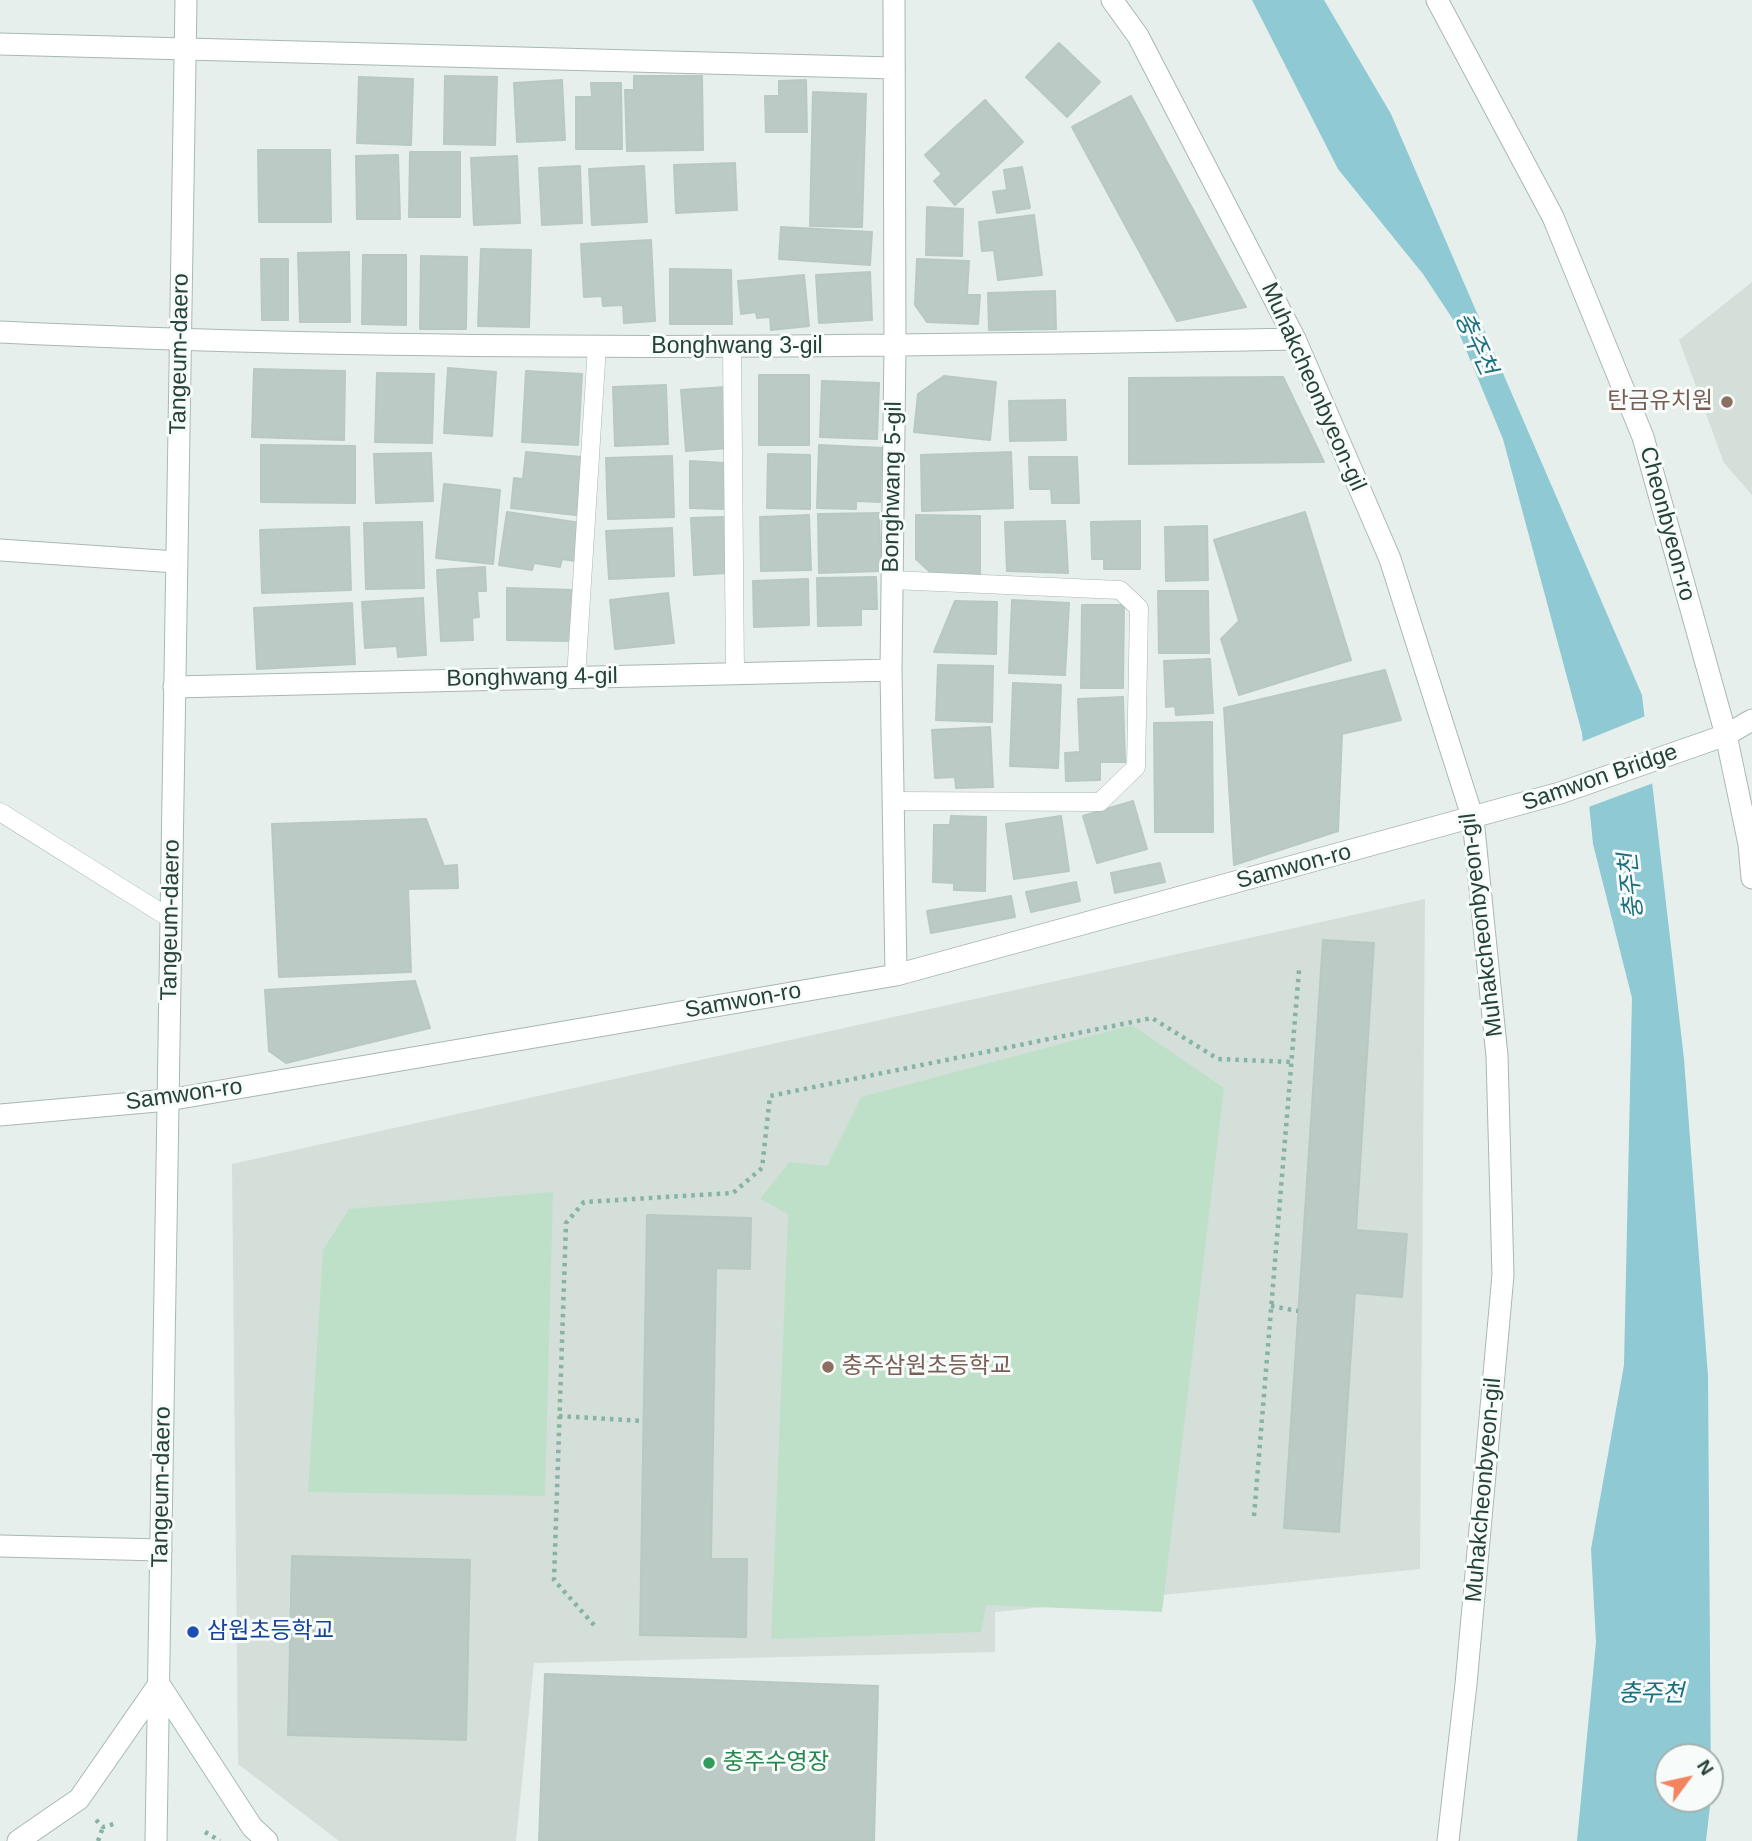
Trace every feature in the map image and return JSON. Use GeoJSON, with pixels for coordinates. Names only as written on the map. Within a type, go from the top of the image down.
{"type":"FeatureCollection","features":[{"type":"Feature","properties":{"kind":"street","name":"Tangeum-daero"},"geometry":{"type":"LineString","coordinates":[[156,1841],[186,0]]}},
{"type":"Feature","properties":{"kind":"street","name":"Bonghwang 5-gil"},"geometry":{"type":"LineString","coordinates":[[894,0],[895,346],[891,670],[897,975]]}},
{"type":"Feature","properties":{"kind":"street","name":"Muhakcheonbyeon-gil"},"geometry":{"type":"LineString","coordinates":[[1112,0],[1138,36],[1295,339],[1390,559],[1473,819],[1497,1056],[1503,1275],[1466,1684],[1448,1841]]}},
{"type":"Feature","properties":{"kind":"street","name":"Cheonbyeon-ro"},"geometry":{"type":"LineString","coordinates":[[1437,0],[1553,217],[1643,436],[1726,735],[1750,843],[1752,878]]}},
{"type":"Feature","properties":{"kind":"street"},"geometry":{"type":"LineString","coordinates":[[0,44],[893,68]]}},
{"type":"Feature","properties":{"kind":"street","name":"Bonghwang 3-gil"},"geometry":{"type":"LineString","coordinates":[[0,332],[180,341],[732,348],[1295,339]]}},
{"type":"Feature","properties":{"kind":"street"},"geometry":{"type":"LineString","coordinates":[[0,550],[176,562]]}},
{"type":"Feature","properties":{"kind":"street","name":"Bonghwang 4-gil"},"geometry":{"type":"LineString","coordinates":[[174,687],[891,670]]}},
{"type":"Feature","properties":{"kind":"street"},"geometry":{"type":"LineString","coordinates":[[1726,735],[1752,720]]}},
{"type":"Feature","properties":{"kind":"street","name":"Samwon Bridge"},"geometry":{"type":"LineString","coordinates":[[1473,819],[1560,793],[1726,735]]}},
{"type":"Feature","properties":{"kind":"street","name":"Samwon-ro"},"geometry":{"type":"LineString","coordinates":[[0,1115],[169,1100],[897,975],[1473,819]]}},
{"type":"Feature","properties":{"kind":"street"},"geometry":{"type":"LineString","coordinates":[[0,1546],[161,1550]]}},
{"type":"Feature","properties":{"kind":"street"},"geometry":{"type":"LineString","coordinates":[[18,1841],[79,1799],[159,1684],[253,1827],[267,1841]]}},
{"type":"Feature","properties":{"kind":"lane"},"geometry":{"type":"LineString","coordinates":[[576,677],[597,346]]}},
{"type":"Feature","properties":{"kind":"lane"},"geometry":{"type":"LineString","coordinates":[[732,348],[735,674]]}},
{"type":"Feature","properties":{"kind":"lane"},"geometry":{"type":"LineString","coordinates":[[892,580],[1120,590],[1139,608],[1136,767],[1100,802],[894,801]]}},
{"type":"Feature","properties":{"kind":"lane"},"geometry":{"type":"LineString","coordinates":[[0,812],[171,919]]}},
{"type":"Feature","properties":{"kind":"path"},"geometry":{"type":"LineString","coordinates":[[1254,1516],[1298,970]]}},
{"type":"Feature","properties":{"kind":"path"},"geometry":{"type":"LineString","coordinates":[[594,1625],[554,1580],[566,1223],[584,1202],[733,1193],[762,1168],[770,1096],[1152,1018],[1218,1059],[1291,1062]]}},
{"type":"Feature","properties":{"kind":"path"},"geometry":{"type":"LineString","coordinates":[[1271,1306],[1298,1311]]}},
{"type":"Feature","properties":{"kind":"path"},"geometry":{"type":"LineString","coordinates":[[559,1416],[644,1421]]}},
{"type":"Feature","properties":{"kind":"path"},"geometry":{"type":"LineString","coordinates":[[93,1816],[103,1827]]}},
{"type":"Feature","properties":{"kind":"path"},"geometry":{"type":"LineString","coordinates":[[103,1827],[117,1823]]}},
{"type":"Feature","properties":{"kind":"path"},"geometry":{"type":"LineString","coordinates":[[98,1841],[103,1827]]}},
{"type":"Feature","properties":{"kind":"path"},"geometry":{"type":"LineString","coordinates":[[205,1832],[220,1841]]}},
{"type":"Feature","properties":{"kind":"shaded area","name":"탄금유치원"},"geometry":{"type":"Polygon","coordinates":[[[1752,282],[1752,495],[1724,463],[1679,340],[1752,282]]]}},
{"type":"Feature","properties":{"kind":"shaded area","name":"충주삼원초등학교"},"geometry":{"type":"Polygon","coordinates":[[[1425,899],[1420,1569],[995,1612],[995,1652],[534,1663],[516,1841],[339,1841],[238,1764],[232,1164],[1425,899]]]}},
{"type":"Feature","properties":{"kind":"green space"},"geometry":{"type":"Polygon","coordinates":[[[1132,1025],[1224,1088],[1162,1612],[986,1605],[981,1632],[771,1639],[788,1214],[760,1199],[789,1162],[827,1166],[861,1097],[1132,1025]]]}},
{"type":"Feature","properties":{"kind":"green space"},"geometry":{"type":"Polygon","coordinates":[[[553,1192],[545,1496],[308,1492],[323,1250],[349,1209],[553,1192]]]}},
{"type":"Feature","properties":{"kind":"water","name":"충주천"},"geometry":{"type":"Polygon","coordinates":[[[1252,0],[1324,0],[1391,114],[1642,695],[1684,1059],[1708,1376],[1711,1743],[1654,1743],[1654,1813],[1709,1813],[1706,1841],[1577,1841],[1596,1642],[1591,1549],[1624,1365],[1632,998],[1593,844],[1582,733],[1503,439],[1454,321],[1423,274],[1338,169],[1252,0]]]}},
{"type":"Feature","properties":{"kind":"pier"},"geometry":{"type":"Polygon","coordinates":[[[1648,715],[1656,782],[1586,808],[1579,743],[1648,715]]]}},
{"type":"Feature","properties":{"kind":"building"},"geometry":{"type":"Polygon","coordinates":[[[1059,43],[1100,82],[1067,117],[1026,77],[1059,43]]]}},
{"type":"Feature","properties":{"kind":"building"},"geometry":{"type":"Polygon","coordinates":[[[445,76],[497,77],[495,145],[444,144],[445,76]]]}},
{"type":"Feature","properties":{"kind":"building"},"geometry":{"type":"Polygon","coordinates":[[[634,76],[702,76],[703,150],[627,151],[625,90],[634,90],[634,76]]]}},
{"type":"Feature","properties":{"kind":"building"},"geometry":{"type":"Polygon","coordinates":[[[359,77],[413,79],[411,145],[357,143],[359,77]]]}},
{"type":"Feature","properties":{"kind":"building"},"geometry":{"type":"Polygon","coordinates":[[[562,80],[565,140],[517,142],[514,83],[562,80]]]}},
{"type":"Feature","properties":{"kind":"building"},"geometry":{"type":"Polygon","coordinates":[[[806,80],[807,132],[766,132],[765,96],[779,96],[779,81],[806,80]]]}},
{"type":"Feature","properties":{"kind":"building"},"geometry":{"type":"Polygon","coordinates":[[[591,83],[621,83],[622,149],[576,149],[576,97],[592,97],[591,83]]]}},
{"type":"Feature","properties":{"kind":"building"},"geometry":{"type":"Polygon","coordinates":[[[813,92],[866,94],[862,227],[810,226],[813,92]]]}},
{"type":"Feature","properties":{"kind":"building"},"geometry":{"type":"Polygon","coordinates":[[[1131,96],[1246,307],[1177,321],[1072,127],[1131,96]]]}},
{"type":"Feature","properties":{"kind":"building"},"geometry":{"type":"Polygon","coordinates":[[[985,100],[1023,142],[955,205],[934,181],[942,174],[925,155],[985,100]]]}},
{"type":"Feature","properties":{"kind":"building"},"geometry":{"type":"Polygon","coordinates":[[[258,150],[330,150],[331,222],[259,222],[258,150]]]}},
{"type":"Feature","properties":{"kind":"building"},"geometry":{"type":"Polygon","coordinates":[[[410,152],[460,152],[460,217],[409,217],[410,152]]]}},
{"type":"Feature","properties":{"kind":"building"},"geometry":{"type":"Polygon","coordinates":[[[398,155],[400,219],[357,219],[356,156],[398,155]]]}},
{"type":"Feature","properties":{"kind":"building"},"geometry":{"type":"Polygon","coordinates":[[[517,156],[520,223],[474,225],[471,158],[517,156]]]}},
{"type":"Feature","properties":{"kind":"building"},"geometry":{"type":"Polygon","coordinates":[[[735,163],[737,210],[676,213],[674,165],[735,163]]]}},
{"type":"Feature","properties":{"kind":"building"},"geometry":{"type":"Polygon","coordinates":[[[580,166],[582,223],[542,225],[539,168],[580,166]]]}},
{"type":"Feature","properties":{"kind":"building"},"geometry":{"type":"Polygon","coordinates":[[[644,166],[647,222],[592,225],[589,169],[644,166]]]}},
{"type":"Feature","properties":{"kind":"building"},"geometry":{"type":"Polygon","coordinates":[[[1022,167],[1030,208],[997,213],[993,192],[1007,190],[1004,170],[1022,167]]]}},
{"type":"Feature","properties":{"kind":"building"},"geometry":{"type":"Polygon","coordinates":[[[927,207],[963,209],[962,256],[926,255],[927,207]]]}},
{"type":"Feature","properties":{"kind":"building"},"geometry":{"type":"Polygon","coordinates":[[[1034,215],[1042,275],[998,280],[994,250],[982,251],[979,222],[1034,215]]]}},
{"type":"Feature","properties":{"kind":"building"},"geometry":{"type":"Polygon","coordinates":[[[781,227],[872,232],[870,265],[779,259],[781,227]]]}},
{"type":"Feature","properties":{"kind":"building"},"geometry":{"type":"Polygon","coordinates":[[[651,240],[655,321],[624,323],[623,305],[603,306],[602,296],[584,297],[581,244],[651,240]]]}},
{"type":"Feature","properties":{"kind":"building"},"geometry":{"type":"Polygon","coordinates":[[[481,249],[531,250],[529,327],[478,326],[481,249]]]}},
{"type":"Feature","properties":{"kind":"building"},"geometry":{"type":"Polygon","coordinates":[[[349,252],[350,322],[300,322],[298,253],[349,252]]]}},
{"type":"Feature","properties":{"kind":"building"},"geometry":{"type":"Polygon","coordinates":[[[363,255],[406,255],[406,325],[362,324],[363,255]]]}},
{"type":"Feature","properties":{"kind":"building"},"geometry":{"type":"Polygon","coordinates":[[[421,256],[467,257],[466,329],[420,329],[421,256]]]}},
{"type":"Feature","properties":{"kind":"building"},"geometry":{"type":"Polygon","coordinates":[[[261,259],[288,259],[288,320],[262,320],[261,259]]]}},
{"type":"Feature","properties":{"kind":"building"},"geometry":{"type":"Polygon","coordinates":[[[917,259],[969,261],[967,295],[980,295],[978,324],[927,322],[915,305],[917,259]]]}},
{"type":"Feature","properties":{"kind":"building"},"geometry":{"type":"Polygon","coordinates":[[[670,269],[731,270],[732,324],[670,324],[670,269]]]}},
{"type":"Feature","properties":{"kind":"building"},"geometry":{"type":"Polygon","coordinates":[[[870,272],[872,320],[819,323],[816,275],[870,272]]]}},
{"type":"Feature","properties":{"kind":"building"},"geometry":{"type":"Polygon","coordinates":[[[804,275],[809,326],[771,330],[770,317],[757,318],[756,312],[741,314],[738,281],[804,275]]]}},
{"type":"Feature","properties":{"kind":"building"},"geometry":{"type":"Polygon","coordinates":[[[1055,291],[1056,329],[989,330],[988,293],[1055,291]]]}},
{"type":"Feature","properties":{"kind":"building"},"geometry":{"type":"Polygon","coordinates":[[[448,368],[496,372],[492,436],[444,433],[448,368]]]}},
{"type":"Feature","properties":{"kind":"building"},"geometry":{"type":"Polygon","coordinates":[[[254,369],[345,371],[344,440],[252,437],[254,369]]]}},
{"type":"Feature","properties":{"kind":"building"},"geometry":{"type":"Polygon","coordinates":[[[526,371],[582,374],[578,445],[522,442],[526,371]]]}},
{"type":"Feature","properties":{"kind":"building"},"geometry":{"type":"Polygon","coordinates":[[[377,373],[434,374],[432,443],[375,442],[377,373]]]}},
{"type":"Feature","properties":{"kind":"building"},"geometry":{"type":"Polygon","coordinates":[[[759,375],[809,375],[809,445],[759,445],[759,375]]]}},
{"type":"Feature","properties":{"kind":"building"},"geometry":{"type":"Polygon","coordinates":[[[944,376],[996,382],[990,440],[914,432],[918,394],[944,376]]]}},
{"type":"Feature","properties":{"kind":"building"},"geometry":{"type":"Polygon","coordinates":[[[1283,377],[1324,462],[1129,464],[1129,378],[1283,377]]]}},
{"type":"Feature","properties":{"kind":"building"},"geometry":{"type":"Polygon","coordinates":[[[822,381],[879,383],[877,439],[820,437],[822,381]]]}},
{"type":"Feature","properties":{"kind":"building"},"geometry":{"type":"Polygon","coordinates":[[[666,385],[668,444],[615,446],[613,387],[666,385]]]}},
{"type":"Feature","properties":{"kind":"building"},"geometry":{"type":"Polygon","coordinates":[[[726,387],[731,448],[686,451],[681,390],[726,387]]]}},
{"type":"Feature","properties":{"kind":"building"},"geometry":{"type":"Polygon","coordinates":[[[1065,400],[1066,440],[1010,441],[1009,401],[1065,400]]]}},
{"type":"Feature","properties":{"kind":"building"},"geometry":{"type":"Polygon","coordinates":[[[261,445],[355,446],[355,503],[261,502],[261,445]]]}},
{"type":"Feature","properties":{"kind":"building"},"geometry":{"type":"Polygon","coordinates":[[[819,445],[882,448],[880,502],[856,501],[856,509],[817,508],[819,445]]]}},
{"type":"Feature","properties":{"kind":"building"},"geometry":{"type":"Polygon","coordinates":[[[526,452],[582,457],[576,515],[511,508],[514,478],[523,479],[526,452]]]}},
{"type":"Feature","properties":{"kind":"building"},"geometry":{"type":"Polygon","coordinates":[[[1011,452],[1013,508],[922,511],[921,455],[1011,452]]]}},
{"type":"Feature","properties":{"kind":"building"},"geometry":{"type":"Polygon","coordinates":[[[431,453],[433,501],[376,503],[374,454],[431,453]]]}},
{"type":"Feature","properties":{"kind":"building"},"geometry":{"type":"Polygon","coordinates":[[[768,454],[810,455],[810,509],[767,508],[768,454]]]}},
{"type":"Feature","properties":{"kind":"building"},"geometry":{"type":"Polygon","coordinates":[[[672,456],[674,517],[608,519],[606,458],[672,456]]]}},
{"type":"Feature","properties":{"kind":"building"},"geometry":{"type":"Polygon","coordinates":[[[1029,457],[1077,457],[1079,503],[1052,503],[1051,489],[1030,489],[1029,457]]]}},
{"type":"Feature","properties":{"kind":"building"},"geometry":{"type":"Polygon","coordinates":[[[690,461],[726,463],[724,509],[690,508],[690,461]]]}},
{"type":"Feature","properties":{"kind":"building"},"geometry":{"type":"Polygon","coordinates":[[[444,484],[500,490],[493,564],[436,558],[444,484]]]}},
{"type":"Feature","properties":{"kind":"building"},"geometry":{"type":"Polygon","coordinates":[[[507,512],[581,523],[575,561],[562,559],[560,567],[534,563],[532,570],[499,565],[507,512]]]}},
{"type":"Feature","properties":{"kind":"building"},"geometry":{"type":"Polygon","coordinates":[[[1305,512],[1351,660],[1239,695],[1221,639],[1239,621],[1214,540],[1305,512]]]}},
{"type":"Feature","properties":{"kind":"building"},"geometry":{"type":"Polygon","coordinates":[[[879,513],[881,571],[819,573],[818,514],[879,513]]]}},
{"type":"Feature","properties":{"kind":"building"},"geometry":{"type":"Polygon","coordinates":[[[809,515],[811,570],[761,571],[760,517],[809,515]]]}},
{"type":"Feature","properties":{"kind":"building"},"geometry":{"type":"Polygon","coordinates":[[[916,515],[980,516],[980,574],[931,573],[916,559],[916,515]]]}},
{"type":"Feature","properties":{"kind":"building"},"geometry":{"type":"Polygon","coordinates":[[[724,517],[727,573],[694,575],[691,518],[724,517]]]}},
{"type":"Feature","properties":{"kind":"building"},"geometry":{"type":"Polygon","coordinates":[[[1065,521],[1068,573],[1007,571],[1005,522],[1065,521]]]}},
{"type":"Feature","properties":{"kind":"building"},"geometry":{"type":"Polygon","coordinates":[[[1140,521],[1140,569],[1104,569],[1104,559],[1092,559],[1091,522],[1140,521]]]}},
{"type":"Feature","properties":{"kind":"building"},"geometry":{"type":"Polygon","coordinates":[[[422,522],[424,588],[366,589],[364,523],[422,522]]]}},
{"type":"Feature","properties":{"kind":"building"},"geometry":{"type":"Polygon","coordinates":[[[1207,526],[1208,580],[1166,581],[1165,527],[1207,526]]]}},
{"type":"Feature","properties":{"kind":"building"},"geometry":{"type":"Polygon","coordinates":[[[349,527],[351,590],[262,593],[260,530],[349,527]]]}},
{"type":"Feature","properties":{"kind":"building"},"geometry":{"type":"Polygon","coordinates":[[[672,528],[674,576],[609,579],[606,531],[672,528]]]}},
{"type":"Feature","properties":{"kind":"building"},"geometry":{"type":"Polygon","coordinates":[[[485,567],[486,591],[477,591],[479,617],[472,618],[473,640],[441,641],[437,570],[485,567]]]}},
{"type":"Feature","properties":{"kind":"building"},"geometry":{"type":"Polygon","coordinates":[[[876,577],[877,609],[861,609],[861,625],[818,626],[817,578],[876,577]]]}},
{"type":"Feature","properties":{"kind":"building"},"geometry":{"type":"Polygon","coordinates":[[[808,579],[809,625],[754,627],[753,581],[808,579]]]}},
{"type":"Feature","properties":{"kind":"building"},"geometry":{"type":"Polygon","coordinates":[[[507,588],[574,590],[573,641],[507,640],[507,588]]]}},
{"type":"Feature","properties":{"kind":"building"},"geometry":{"type":"Polygon","coordinates":[[[1158,591],[1208,591],[1209,653],[1159,653],[1158,591]]]}},
{"type":"Feature","properties":{"kind":"building"},"geometry":{"type":"Polygon","coordinates":[[[668,593],[674,643],[615,649],[610,600],[668,593]]]}},
{"type":"Feature","properties":{"kind":"building"},"geometry":{"type":"Polygon","coordinates":[[[423,598],[426,655],[398,657],[397,646],[365,648],[362,602],[423,598]]]}},
{"type":"Feature","properties":{"kind":"building"},"geometry":{"type":"Polygon","coordinates":[[[1012,600],[1069,603],[1065,675],[1009,673],[1012,600]]]}},
{"type":"Feature","properties":{"kind":"building"},"geometry":{"type":"Polygon","coordinates":[[[955,601],[997,602],[996,654],[934,652],[955,601]]]}},
{"type":"Feature","properties":{"kind":"building"},"geometry":{"type":"Polygon","coordinates":[[[352,603],[355,664],[257,669],[254,608],[352,603]]]}},
{"type":"Feature","properties":{"kind":"building"},"geometry":{"type":"Polygon","coordinates":[[[1082,605],[1124,605],[1123,688],[1081,688],[1082,605]]]}},
{"type":"Feature","properties":{"kind":"building"},"geometry":{"type":"Polygon","coordinates":[[[1210,659],[1213,713],[1176,715],[1175,706],[1166,707],[1164,661],[1210,659]]]}},
{"type":"Feature","properties":{"kind":"building"},"geometry":{"type":"Polygon","coordinates":[[[938,665],[993,666],[992,722],[936,720],[938,665]]]}},
{"type":"Feature","properties":{"kind":"building"},"geometry":{"type":"Polygon","coordinates":[[[1385,670],[1401,720],[1342,734],[1338,831],[1234,865],[1224,708],[1385,670]]]}},
{"type":"Feature","properties":{"kind":"building"},"geometry":{"type":"Polygon","coordinates":[[[1013,683],[1061,685],[1058,768],[1010,766],[1013,683]]]}},
{"type":"Feature","properties":{"kind":"building"},"geometry":{"type":"Polygon","coordinates":[[[1123,697],[1125,762],[1100,762],[1100,780],[1066,781],[1065,753],[1080,752],[1078,699],[1123,697]]]}},
{"type":"Feature","properties":{"kind":"building"},"geometry":{"type":"Polygon","coordinates":[[[1212,722],[1213,832],[1155,832],[1154,723],[1212,722]]]}},
{"type":"Feature","properties":{"kind":"building"},"geometry":{"type":"Polygon","coordinates":[[[990,727],[993,787],[956,788],[955,777],[935,778],[932,730],[990,727]]]}},
{"type":"Feature","properties":{"kind":"building"},"geometry":{"type":"Polygon","coordinates":[[[1133,801],[1147,849],[1097,863],[1083,816],[1133,801]]]}},
{"type":"Feature","properties":{"kind":"building"},"geometry":{"type":"Polygon","coordinates":[[[951,816],[986,817],[985,891],[954,890],[954,883],[933,882],[934,825],[950,825],[951,816]]]}},
{"type":"Feature","properties":{"kind":"building"},"geometry":{"type":"Polygon","coordinates":[[[1061,816],[1069,871],[1014,879],[1006,824],[1061,816]]]}},
{"type":"Feature","properties":{"kind":"building"},"geometry":{"type":"Polygon","coordinates":[[[426,819],[444,866],[457,865],[458,888],[408,889],[411,972],[279,977],[272,824],[426,819]]]}},
{"type":"Feature","properties":{"kind":"building"},"geometry":{"type":"Polygon","coordinates":[[[1160,863],[1165,882],[1115,893],[1111,873],[1160,863]]]}},
{"type":"Feature","properties":{"kind":"building"},"geometry":{"type":"Polygon","coordinates":[[[1076,882],[1080,901],[1031,912],[1026,892],[1076,882]]]}},
{"type":"Feature","properties":{"kind":"building"},"geometry":{"type":"Polygon","coordinates":[[[1011,896],[1015,917],[931,933],[927,911],[1011,896]]]}},
{"type":"Feature","properties":{"kind":"building"},"geometry":{"type":"Polygon","coordinates":[[[1323,940],[1374,943],[1356,1230],[1407,1234],[1402,1297],[1355,1293],[1339,1532],[1284,1528],[1323,940]]]}},
{"type":"Feature","properties":{"kind":"building"},"geometry":{"type":"Polygon","coordinates":[[[415,981],[430,1028],[286,1063],[269,1051],[265,990],[415,981]]]}},
{"type":"Feature","properties":{"kind":"building"},"geometry":{"type":"Polygon","coordinates":[[[647,1215],[751,1218],[750,1269],[716,1268],[711,1559],[747,1559],[746,1637],[640,1635],[647,1215]]]}},
{"type":"Feature","properties":{"kind":"building"},"geometry":{"type":"Polygon","coordinates":[[[292,1556],[470,1560],[466,1740],[288,1735],[292,1556]]]}},
{"type":"Feature","properties":{"kind":"building","name":"충주수영장"},"geometry":{"type":"Polygon","coordinates":[[[545,1674],[878,1686],[874,1841],[539,1841],[545,1674]]]}},
{"type":"Feature","properties":{"kind":"place","name":"탄금유치원"},"geometry":{"type":"Point","coordinates":[1727,402]}},
{"type":"Feature","properties":{"kind":"place","name":"충주삼원초등학교"},"geometry":{"type":"Point","coordinates":[828,1367]}},
{"type":"Feature","properties":{"kind":"place","name":"삼원초등학교"},"geometry":{"type":"Point","coordinates":[193,1632]}},
{"type":"Feature","properties":{"kind":"place","name":"충주수영장"},"geometry":{"type":"Point","coordinates":[709,1763]}}]}
